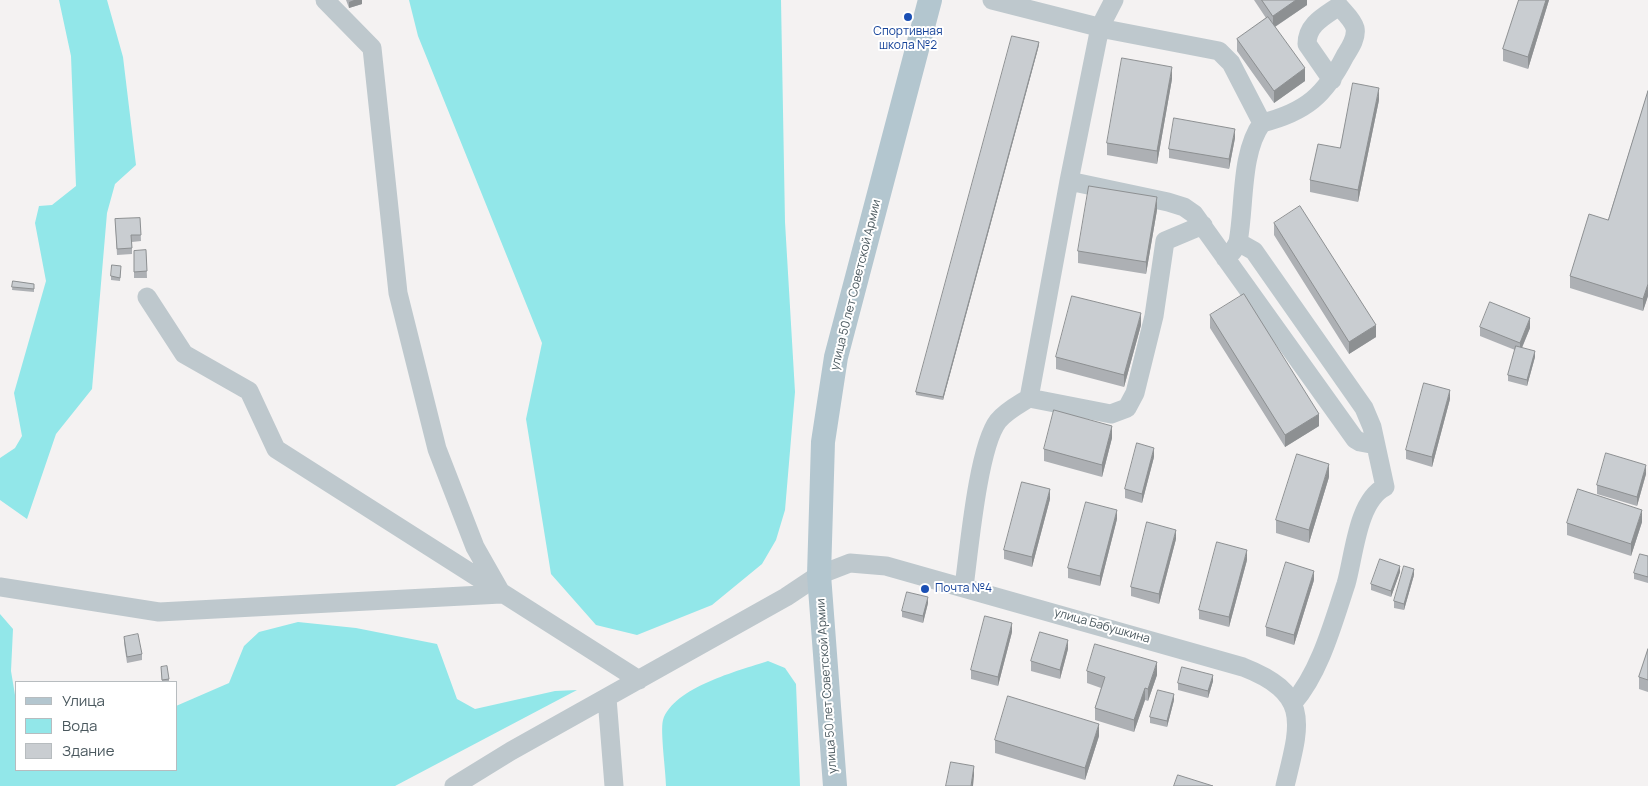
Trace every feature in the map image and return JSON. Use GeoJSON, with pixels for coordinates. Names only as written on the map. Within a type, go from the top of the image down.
{"type":"FeatureCollection","features":[{"type":"Feature","properties":{"kind":"main road","name":"улица 50 лет Советской Армии"},"geometry":{"type":"LineString","coordinates":[[835,786],[819,575],[824,442],[836,358],[930,0]]}},
{"type":"Feature","properties":{"kind":"street"},"geometry":{"type":"LineString","coordinates":[[325,0],[372,48],[398,293],[437,449],[475,547],[501,594]]}},
{"type":"Feature","properties":{"kind":"street"},"geometry":{"type":"LineString","coordinates":[[992,0],[1100,27],[1219,51],[1231,63],[1262,123]]}},
{"type":"Feature","properties":{"kind":"street"},"geometry":{"type":"LineString","coordinates":[[964,587],[986,444],[991,432],[1002,417],[1029,398],[1069,181],[1100,27],[1114,0]]}},
{"type":"Feature","properties":{"kind":"street"},"geometry":{"type":"LineString","coordinates":[[1225,258],[1238,242],[1250,148],[1255,133],[1262,123],[1296,112],[1324,91],[1332,80],[1355,36],[1352,22],[1337,3],[1315,23],[1307,37],[1307,44],[1332,80]]}},
{"type":"Feature","properties":{"kind":"street"},"geometry":{"type":"LineString","coordinates":[[1069,181],[1184,206],[1194,214],[1355,439],[1360,442],[1376,445]]}},
{"type":"Feature","properties":{"kind":"street"},"geometry":{"type":"LineString","coordinates":[[1029,398],[1111,414],[1127,408],[1135,394],[1154,316],[1164,241],[1203,225]]}},
{"type":"Feature","properties":{"kind":"street"},"geometry":{"type":"LineString","coordinates":[[1238,242],[1254,251],[1262,261],[1358,398],[1372,427],[1385,486],[1372,496],[1353,542],[1346,582],[1312,677],[1293,703],[1297,724],[1296,740],[1285,786]]}},
{"type":"Feature","properties":{"kind":"street"},"geometry":{"type":"LineString","coordinates":[[147,297],[184,354],[249,391],[276,449],[501,594],[639,680]]}},
{"type":"Feature","properties":{"kind":"street","name":"улица Бабушкина"},"geometry":{"type":"LineString","coordinates":[[454,786],[511,751],[786,597],[819,575],[850,563],[886,566],[1242,667],[1275,682],[1293,703]]}},
{"type":"Feature","properties":{"kind":"street"},"geometry":{"type":"LineString","coordinates":[[0,587],[159,612],[501,594]]}},
{"type":"Feature","properties":{"kind":"street"},"geometry":{"type":"LineString","coordinates":[[607,698],[614,786]]}},
{"type":"Feature","properties":{"kind":"water"},"geometry":{"type":"Polygon","coordinates":[[[59,0],[107,0],[123,57],[136,165],[115,184],[107,213],[92,389],[56,434],[27,519],[0,500],[0,458],[15,448],[22,436],[14,393],[46,281],[35,223],[39,206],[52,205],[76,186],[71,56],[59,0]]]}},
{"type":"Feature","properties":{"kind":"water"},"geometry":{"type":"Polygon","coordinates":[[[409,0],[781,0],[785,222],[795,392],[785,510],[776,540],[762,564],[712,605],[637,635],[596,625],[551,574],[526,419],[542,343],[418,36],[409,0]]]}},
{"type":"Feature","properties":{"kind":"water"},"geometry":{"type":"Polygon","coordinates":[[[0,614],[13,629],[11,671],[15,695],[15,771],[178,771],[178,705],[229,683],[244,646],[259,632],[298,622],[356,628],[437,644],[457,699],[475,709],[555,691],[577,690],[395,786],[0,786],[0,614]]]}},
{"type":"Feature","properties":{"kind":"water"},"geometry":{"type":"Polygon","coordinates":[[[768,661],[785,668],[796,684],[800,786],[666,786],[662,725],[669,708],[693,689],[724,675],[768,661]]]}},
{"type":"Feature","properties":{"kind":"building"},"geometry":{"type":"Polygon","coordinates":[[[1262,0],[1296,0],[1273,16],[1262,0]]]}},
{"type":"Feature","properties":{"kind":"building"},"geometry":{"type":"Polygon","coordinates":[[[1519,0],[1546,0],[1528,57],[1503,49],[1519,0]]]}},
{"type":"Feature","properties":{"kind":"building"},"geometry":{"type":"Polygon","coordinates":[[[1268,17],[1305,68],[1274,91],[1237,39],[1268,17]]]}},
{"type":"Feature","properties":{"kind":"building"},"geometry":{"type":"Polygon","coordinates":[[[1012,36],[1039,42],[943,397],[916,392],[1012,36]]]}},
{"type":"Feature","properties":{"kind":"building"},"geometry":{"type":"Polygon","coordinates":[[[1122,58],[1172,67],[1157,151],[1107,143],[1122,58]]]}},
{"type":"Feature","properties":{"kind":"building"},"geometry":{"type":"Polygon","coordinates":[[[1353,83],[1379,88],[1358,190],[1310,180],[1318,144],[1340,148],[1353,83]]]}},
{"type":"Feature","properties":{"kind":"building"},"geometry":{"type":"Polygon","coordinates":[[[1648,91],[1648,284],[1643,299],[1570,276],[1589,214],[1608,220],[1648,91]]]}},
{"type":"Feature","properties":{"kind":"building"},"geometry":{"type":"Polygon","coordinates":[[[1174,118],[1235,129],[1229,159],[1169,149],[1174,118]]]}},
{"type":"Feature","properties":{"kind":"building"},"geometry":{"type":"Polygon","coordinates":[[[1089,186],[1157,197],[1146,262],[1078,251],[1089,186]]]}},
{"type":"Feature","properties":{"kind":"building"},"geometry":{"type":"Polygon","coordinates":[[[1300,206],[1376,325],[1349,342],[1274,223],[1300,206]]]}},
{"type":"Feature","properties":{"kind":"building"},"geometry":{"type":"Polygon","coordinates":[[[140,218],[141,235],[131,235],[132,248],[117,249],[115,219],[140,218]]]}},
{"type":"Feature","properties":{"kind":"building"},"geometry":{"type":"Polygon","coordinates":[[[146,250],[147,271],[134,272],[134,251],[146,250]]]}},
{"type":"Feature","properties":{"kind":"building"},"geometry":{"type":"Polygon","coordinates":[[[112,265],[121,266],[120,278],[111,276],[112,265]]]}},
{"type":"Feature","properties":{"kind":"building"},"geometry":{"type":"Polygon","coordinates":[[[13,281],[34,284],[34,289],[12,287],[13,281]]]}},
{"type":"Feature","properties":{"kind":"building"},"geometry":{"type":"Polygon","coordinates":[[[1244,294],[1319,414],[1285,435],[1210,315],[1244,294]]]}},
{"type":"Feature","properties":{"kind":"building"},"geometry":{"type":"Polygon","coordinates":[[[1072,296],[1141,313],[1124,375],[1056,357],[1072,296]]]}},
{"type":"Feature","properties":{"kind":"building"},"geometry":{"type":"Polygon","coordinates":[[[1490,302],[1530,318],[1520,343],[1480,327],[1490,302]]]}},
{"type":"Feature","properties":{"kind":"building"},"geometry":{"type":"Polygon","coordinates":[[[1516,346],[1535,351],[1527,380],[1508,375],[1516,346]]]}},
{"type":"Feature","properties":{"kind":"building"},"geometry":{"type":"Polygon","coordinates":[[[1424,383],[1450,390],[1432,457],[1406,450],[1424,383]]]}},
{"type":"Feature","properties":{"kind":"building"},"geometry":{"type":"Polygon","coordinates":[[[1054,410],[1112,426],[1102,465],[1044,449],[1054,410]]]}},
{"type":"Feature","properties":{"kind":"building"},"geometry":{"type":"Polygon","coordinates":[[[1137,443],[1154,448],[1142,494],[1125,489],[1137,443]]]}},
{"type":"Feature","properties":{"kind":"building"},"geometry":{"type":"Polygon","coordinates":[[[1606,453],[1646,465],[1637,497],[1597,485],[1606,453]]]}},
{"type":"Feature","properties":{"kind":"building"},"geometry":{"type":"Polygon","coordinates":[[[1297,454],[1329,464],[1309,530],[1276,520],[1297,454]]]}},
{"type":"Feature","properties":{"kind":"building"},"geometry":{"type":"Polygon","coordinates":[[[1022,482],[1050,489],[1032,557],[1004,550],[1022,482]]]}},
{"type":"Feature","properties":{"kind":"building"},"geometry":{"type":"Polygon","coordinates":[[[1578,489],[1642,510],[1631,544],[1567,523],[1578,489]]]}},
{"type":"Feature","properties":{"kind":"building"},"geometry":{"type":"Polygon","coordinates":[[[1086,502],[1117,510],[1100,576],[1068,568],[1086,502]]]}},
{"type":"Feature","properties":{"kind":"building"},"geometry":{"type":"Polygon","coordinates":[[[1147,522],[1176,530],[1159,594],[1131,587],[1147,522]]]}},
{"type":"Feature","properties":{"kind":"building"},"geometry":{"type":"Polygon","coordinates":[[[1217,542],[1247,550],[1229,617],[1199,610],[1217,542]]]}},
{"type":"Feature","properties":{"kind":"building"},"geometry":{"type":"Polygon","coordinates":[[[1640,554],[1648,556],[1648,577],[1634,573],[1640,554]]]}},
{"type":"Feature","properties":{"kind":"building"},"geometry":{"type":"Polygon","coordinates":[[[1380,559],[1400,566],[1391,591],[1371,584],[1380,559]]]}},
{"type":"Feature","properties":{"kind":"building"},"geometry":{"type":"Polygon","coordinates":[[[1286,562],[1314,571],[1294,635],[1266,627],[1286,562]]]}},
{"type":"Feature","properties":{"kind":"building"},"geometry":{"type":"Polygon","coordinates":[[[1404,566],[1414,569],[1404,604],[1394,601],[1404,566]]]}},
{"type":"Feature","properties":{"kind":"building"},"geometry":{"type":"Polygon","coordinates":[[[907,592],[928,597],[923,616],[902,611],[907,592]]]}},
{"type":"Feature","properties":{"kind":"building"},"geometry":{"type":"Polygon","coordinates":[[[985,616],[1012,623],[998,677],[971,670],[985,616]]]}},
{"type":"Feature","properties":{"kind":"building"},"geometry":{"type":"Polygon","coordinates":[[[1040,632],[1068,640],[1060,670],[1031,661],[1040,632]]]}},
{"type":"Feature","properties":{"kind":"building"},"geometry":{"type":"Polygon","coordinates":[[[138,634],[142,654],[127,657],[124,637],[138,634]]]}},
{"type":"Feature","properties":{"kind":"building"},"geometry":{"type":"Polygon","coordinates":[[[1095,644],[1157,662],[1148,689],[1145,688],[1134,720],[1095,708],[1105,677],[1087,671],[1095,644]]]}},
{"type":"Feature","properties":{"kind":"building"},"geometry":{"type":"Polygon","coordinates":[[[1648,649],[1648,680],[1639,677],[1648,649]]]}},
{"type":"Feature","properties":{"kind":"building"},"geometry":{"type":"Polygon","coordinates":[[[167,666],[169,679],[162,680],[161,667],[167,666]]]}},
{"type":"Feature","properties":{"kind":"building"},"geometry":{"type":"Polygon","coordinates":[[[1182,667],[1213,675],[1208,691],[1178,683],[1182,667]]]}},
{"type":"Feature","properties":{"kind":"building"},"geometry":{"type":"Polygon","coordinates":[[[1158,690],[1174,694],[1167,721],[1150,717],[1158,690]]]}},
{"type":"Feature","properties":{"kind":"building"},"geometry":{"type":"Polygon","coordinates":[[[1008,696],[1099,724],[1085,768],[995,740],[1008,696]]]}},
{"type":"Feature","properties":{"kind":"building"},"geometry":{"type":"Polygon","coordinates":[[[951,762],[974,766],[971,786],[946,786],[951,762]]]}},
{"type":"Feature","properties":{"kind":"building"},"geometry":{"type":"Polygon","coordinates":[[[1178,775],[1213,786],[1174,786],[1178,775]]]}},
{"type":"Feature","properties":{"kind":"place","name":"Спортивная школа №2"},"geometry":{"type":"Point","coordinates":[908,17]}},
{"type":"Feature","properties":{"kind":"place","name":"Почта №4"},"geometry":{"type":"Point","coordinates":[925,589]}}]}
